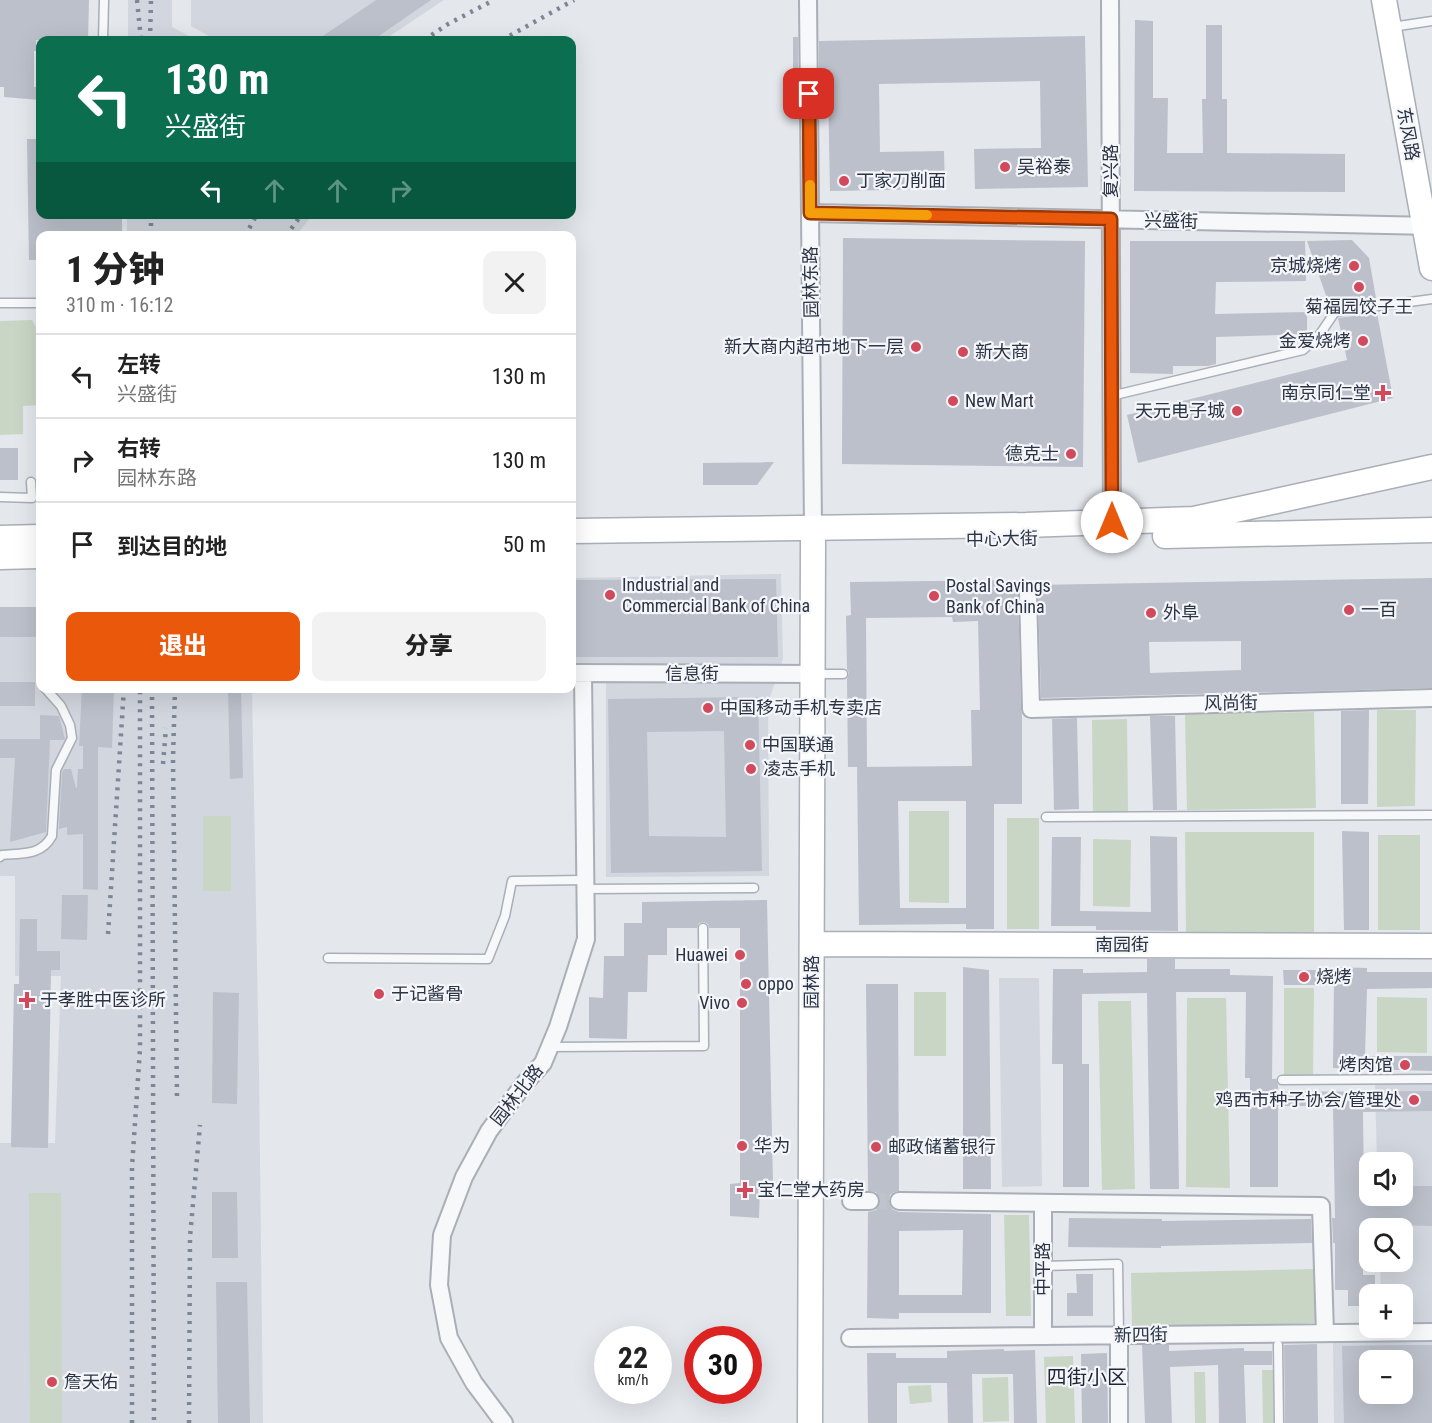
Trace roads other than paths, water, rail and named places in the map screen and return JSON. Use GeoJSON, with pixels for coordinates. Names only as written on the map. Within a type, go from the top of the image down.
{"type":"FeatureCollection","features":[{"type":"Feature","properties":{"kind":"street","name":"园林东路"},"geometry":{"type":"LineString","coordinates":[[807,0],[813,535]]}},
{"type":"Feature","properties":{"kind":"street","name":"复兴路"},"geometry":{"type":"LineString","coordinates":[[1110,0],[1112,522]]}},
{"type":"Feature","properties":{"kind":"street","name":"东风路"},"geometry":{"type":"LineString","coordinates":[[1384,0],[1428,226],[1432,268]]}},
{"type":"Feature","properties":{"kind":"street","name":"兴盛街"},"geometry":{"type":"LineString","coordinates":[[810,213],[1428,226]]}},
{"type":"Feature","properties":{"kind":"street","name":"中心大街"},"geometry":{"type":"LineString","coordinates":[[576,547],[1194,519],[1432,467]]}},
{"type":"Feature","properties":{"kind":"street"},"geometry":{"type":"LineString","coordinates":[[1408,472],[1432,481]]}},
{"type":"Feature","properties":{"kind":"street","name":"中心大街"},"geometry":{"type":"LineString","coordinates":[[576,531],[1099,538],[1432,530]]}},
{"type":"Feature","properties":{"kind":"street","name":"园林路"},"geometry":{"type":"LineString","coordinates":[[810,1423],[813,535]]}},
{"type":"Feature","properties":{"kind":"street"},"geometry":{"type":"LineString","coordinates":[[0,538],[36,537]]}},
{"type":"Feature","properties":{"kind":"street"},"geometry":{"type":"LineString","coordinates":[[0,557],[36,556]]}},
{"type":"Feature","properties":{"kind":"street","name":"风尚街"},"geometry":{"type":"LineString","coordinates":[[1028,593],[1031,709],[1432,698]]}},
{"type":"Feature","properties":{"kind":"street","name":"信息街"},"geometry":{"type":"LineString","coordinates":[[577,673],[813,674]]}},
{"type":"Feature","properties":{"kind":"street","name":"园林北路"},"geometry":{"type":"LineString","coordinates":[[504,1423],[474,1383],[449,1338],[439,1285],[442,1235],[464,1177],[489,1131],[524,1084],[543,1063],[558,1027],[585,939],[577,673]]}},
{"type":"Feature","properties":{"kind":"street","name":"南园街"},"geometry":{"type":"LineString","coordinates":[[812,944],[1432,946]]}},
{"type":"Feature","properties":{"kind":"street"},"geometry":{"type":"LineString","coordinates":[[851,1201],[870,1201]]}},
{"type":"Feature","properties":{"kind":"street"},"geometry":{"type":"LineString","coordinates":[[899,1201],[1321,1206],[1325,1334]]}},
{"type":"Feature","properties":{"kind":"street","name":"中平路"},"geometry":{"type":"LineString","coordinates":[[1043,1203],[1043,1336]]}},
{"type":"Feature","properties":{"kind":"street","name":"新四街"},"geometry":{"type":"LineString","coordinates":[[850,1338],[1432,1332]]}},
{"type":"Feature","properties":{"kind":"street"},"geometry":{"type":"LineString","coordinates":[[1119,1335],[1119,1423]]}},
{"type":"Feature","properties":{"kind":"lane"},"geometry":{"type":"LineString","coordinates":[[104,0],[104,36]]}},
{"type":"Feature","properties":{"kind":"lane"},"geometry":{"type":"LineString","coordinates":[[1389,27],[1432,21]]}},
{"type":"Feature","properties":{"kind":"lane"},"geometry":{"type":"LineString","coordinates":[[1112,396],[1303,351],[1320,334],[1335,312],[1432,299]]}},
{"type":"Feature","properties":{"kind":"lane"},"geometry":{"type":"LineString","coordinates":[[0,303],[36,303]]}},
{"type":"Feature","properties":{"kind":"lane"},"geometry":{"type":"LineString","coordinates":[[0,497],[32,498],[31,482]]}},
{"type":"Feature","properties":{"kind":"lane"},"geometry":{"type":"LineString","coordinates":[[813,674],[843,674]]}},
{"type":"Feature","properties":{"kind":"lane"},"geometry":{"type":"LineString","coordinates":[[0,857],[39,851],[52,836],[56,770],[72,738],[70,725],[61,706],[49,693]]}},
{"type":"Feature","properties":{"kind":"lane"},"geometry":{"type":"LineString","coordinates":[[1046,817],[1432,815]]}},
{"type":"Feature","properties":{"kind":"lane"},"geometry":{"type":"LineString","coordinates":[[328,958],[488,959],[505,916],[512,881],[585,885],[754,888]]}},
{"type":"Feature","properties":{"kind":"lane"},"geometry":{"type":"LineString","coordinates":[[550,1047],[704,1046],[704,928]]}},
{"type":"Feature","properties":{"kind":"lane"},"geometry":{"type":"LineString","coordinates":[[1282,1080],[1432,1079]]}},
{"type":"Feature","properties":{"kind":"lane"},"geometry":{"type":"LineString","coordinates":[[1043,1266],[1118,1264],[1119,1335]]}},
{"type":"Feature","properties":{"kind":"lane"},"geometry":{"type":"LineString","coordinates":[[1278,1345],[1280,1423]]}},
{"type":"Feature","properties":{"kind":"tunnel"},"geometry":{"type":"LineString","coordinates":[[870,1201],[899,1201]]}},
{"type":"Feature","properties":{"kind":"railway"},"geometry":{"type":"LineString","coordinates":[[137,0],[141,36]]}},
{"type":"Feature","properties":{"kind":"railway"},"geometry":{"type":"LineString","coordinates":[[150,36],[151,0]]}},
{"type":"Feature","properties":{"kind":"railway"},"geometry":{"type":"LineString","coordinates":[[430,36],[494,0]]}},
{"type":"Feature","properties":{"kind":"railway"},"geometry":{"type":"LineString","coordinates":[[509,36],[574,0]]}},
{"type":"Feature","properties":{"kind":"railway"},"geometry":{"type":"LineString","coordinates":[[151,219],[151,231]]}},
{"type":"Feature","properties":{"kind":"railway"},"geometry":{"type":"LineString","coordinates":[[248,231],[254,219]]}},
{"type":"Feature","properties":{"kind":"railway"},"geometry":{"type":"LineString","coordinates":[[290,231],[298,219]]}},
{"type":"Feature","properties":{"kind":"railway"},"geometry":{"type":"LineString","coordinates":[[108,934],[124,693]]}},
{"type":"Feature","properties":{"kind":"railway"},"geometry":{"type":"LineString","coordinates":[[132,1423],[132,1167],[140,1049],[140,693]]}},
{"type":"Feature","properties":{"kind":"railway"},"geometry":{"type":"LineString","coordinates":[[152,693],[154,1423]]}},
{"type":"Feature","properties":{"kind":"railway"},"geometry":{"type":"LineString","coordinates":[[175,693],[173,759],[177,1096]]}},
{"type":"Feature","properties":{"kind":"railway"},"geometry":{"type":"LineString","coordinates":[[163,764],[166,728]]}},
{"type":"Feature","properties":{"kind":"railway"},"geometry":{"type":"LineString","coordinates":[[189,1423],[190,1237],[200,1125]]}},
{"type":"Feature","properties":{"kind":"place","name":"吴裕泰"},"geometry":{"type":"Point","coordinates":[1005,167]}},
{"type":"Feature","properties":{"kind":"place","name":"丁家刀削面"},"geometry":{"type":"Point","coordinates":[844,181]}},
{"type":"Feature","properties":{"kind":"place","name":"京城烧烤"},"geometry":{"type":"Point","coordinates":[1354,266]}},
{"type":"Feature","properties":{"kind":"place","name":"菊福园饺子王"},"geometry":{"type":"Point","coordinates":[1359,287]}},
{"type":"Feature","properties":{"kind":"place","name":"金爱烧烤"},"geometry":{"type":"Point","coordinates":[1363,341]}},
{"type":"Feature","properties":{"kind":"place","name":"新大商内超市地下一层"},"geometry":{"type":"Point","coordinates":[916,347]}},
{"type":"Feature","properties":{"kind":"place","name":"新大商"},"geometry":{"type":"Point","coordinates":[963,352]}},
{"type":"Feature","properties":{"kind":"place","name":"南京同仁堂"},"geometry":{"type":"Point","coordinates":[1383,393]}},
{"type":"Feature","properties":{"kind":"place","name":"New Mart"},"geometry":{"type":"Point","coordinates":[953,401]}},
{"type":"Feature","properties":{"kind":"place","name":"天元电子城"},"geometry":{"type":"Point","coordinates":[1237,411]}},
{"type":"Feature","properties":{"kind":"place","name":"德克士"},"geometry":{"type":"Point","coordinates":[1071,454]}},
{"type":"Feature","properties":{"kind":"place","name":"Industrial and Commercial Bank of China"},"geometry":{"type":"Point","coordinates":[610,595]}},
{"type":"Feature","properties":{"kind":"place","name":"Postal Savings Bank of China"},"geometry":{"type":"Point","coordinates":[934,596]}},
{"type":"Feature","properties":{"kind":"place","name":"一百"},"geometry":{"type":"Point","coordinates":[1349,610]}},
{"type":"Feature","properties":{"kind":"place","name":"外阜"},"geometry":{"type":"Point","coordinates":[1151,613]}},
{"type":"Feature","properties":{"kind":"place","name":"中国移动手机专卖店"},"geometry":{"type":"Point","coordinates":[708,708]}},
{"type":"Feature","properties":{"kind":"place","name":"中国联通"},"geometry":{"type":"Point","coordinates":[750,745]}},
{"type":"Feature","properties":{"kind":"place","name":"凌志手机"},"geometry":{"type":"Point","coordinates":[751,769]}},
{"type":"Feature","properties":{"kind":"place","name":"Huawei"},"geometry":{"type":"Point","coordinates":[740,955]}},
{"type":"Feature","properties":{"kind":"place","name":"烧烤"},"geometry":{"type":"Point","coordinates":[1304,977]}},
{"type":"Feature","properties":{"kind":"place","name":"oppo"},"geometry":{"type":"Point","coordinates":[746,984]}},
{"type":"Feature","properties":{"kind":"place","name":"于记酱骨"},"geometry":{"type":"Point","coordinates":[379,994]}},
{"type":"Feature","properties":{"kind":"place","name":"于孝胜中医诊所"},"geometry":{"type":"Point","coordinates":[27,1000]}},
{"type":"Feature","properties":{"kind":"place","name":"Vivo"},"geometry":{"type":"Point","coordinates":[742,1003]}},
{"type":"Feature","properties":{"kind":"place","name":"烤肉馆"},"geometry":{"type":"Point","coordinates":[1405,1065]}},
{"type":"Feature","properties":{"kind":"place","name":"鸡西市种子协会/管理处"},"geometry":{"type":"Point","coordinates":[1414,1100]}},
{"type":"Feature","properties":{"kind":"place","name":"华为"},"geometry":{"type":"Point","coordinates":[742,1146]}},
{"type":"Feature","properties":{"kind":"place","name":"邮政储蓄银行"},"geometry":{"type":"Point","coordinates":[876,1147]}},
{"type":"Feature","properties":{"kind":"place","name":"宝仁堂大药房"},"geometry":{"type":"Point","coordinates":[745,1190]}},
{"type":"Feature","properties":{"kind":"place","name":"詹天佑"},"geometry":{"type":"Point","coordinates":[52,1382]}},
{"type":"Feature","properties":{"kind":"district","name":"四街小区"},"geometry":{"type":"Point","coordinates":[1087,1377]}}]}
